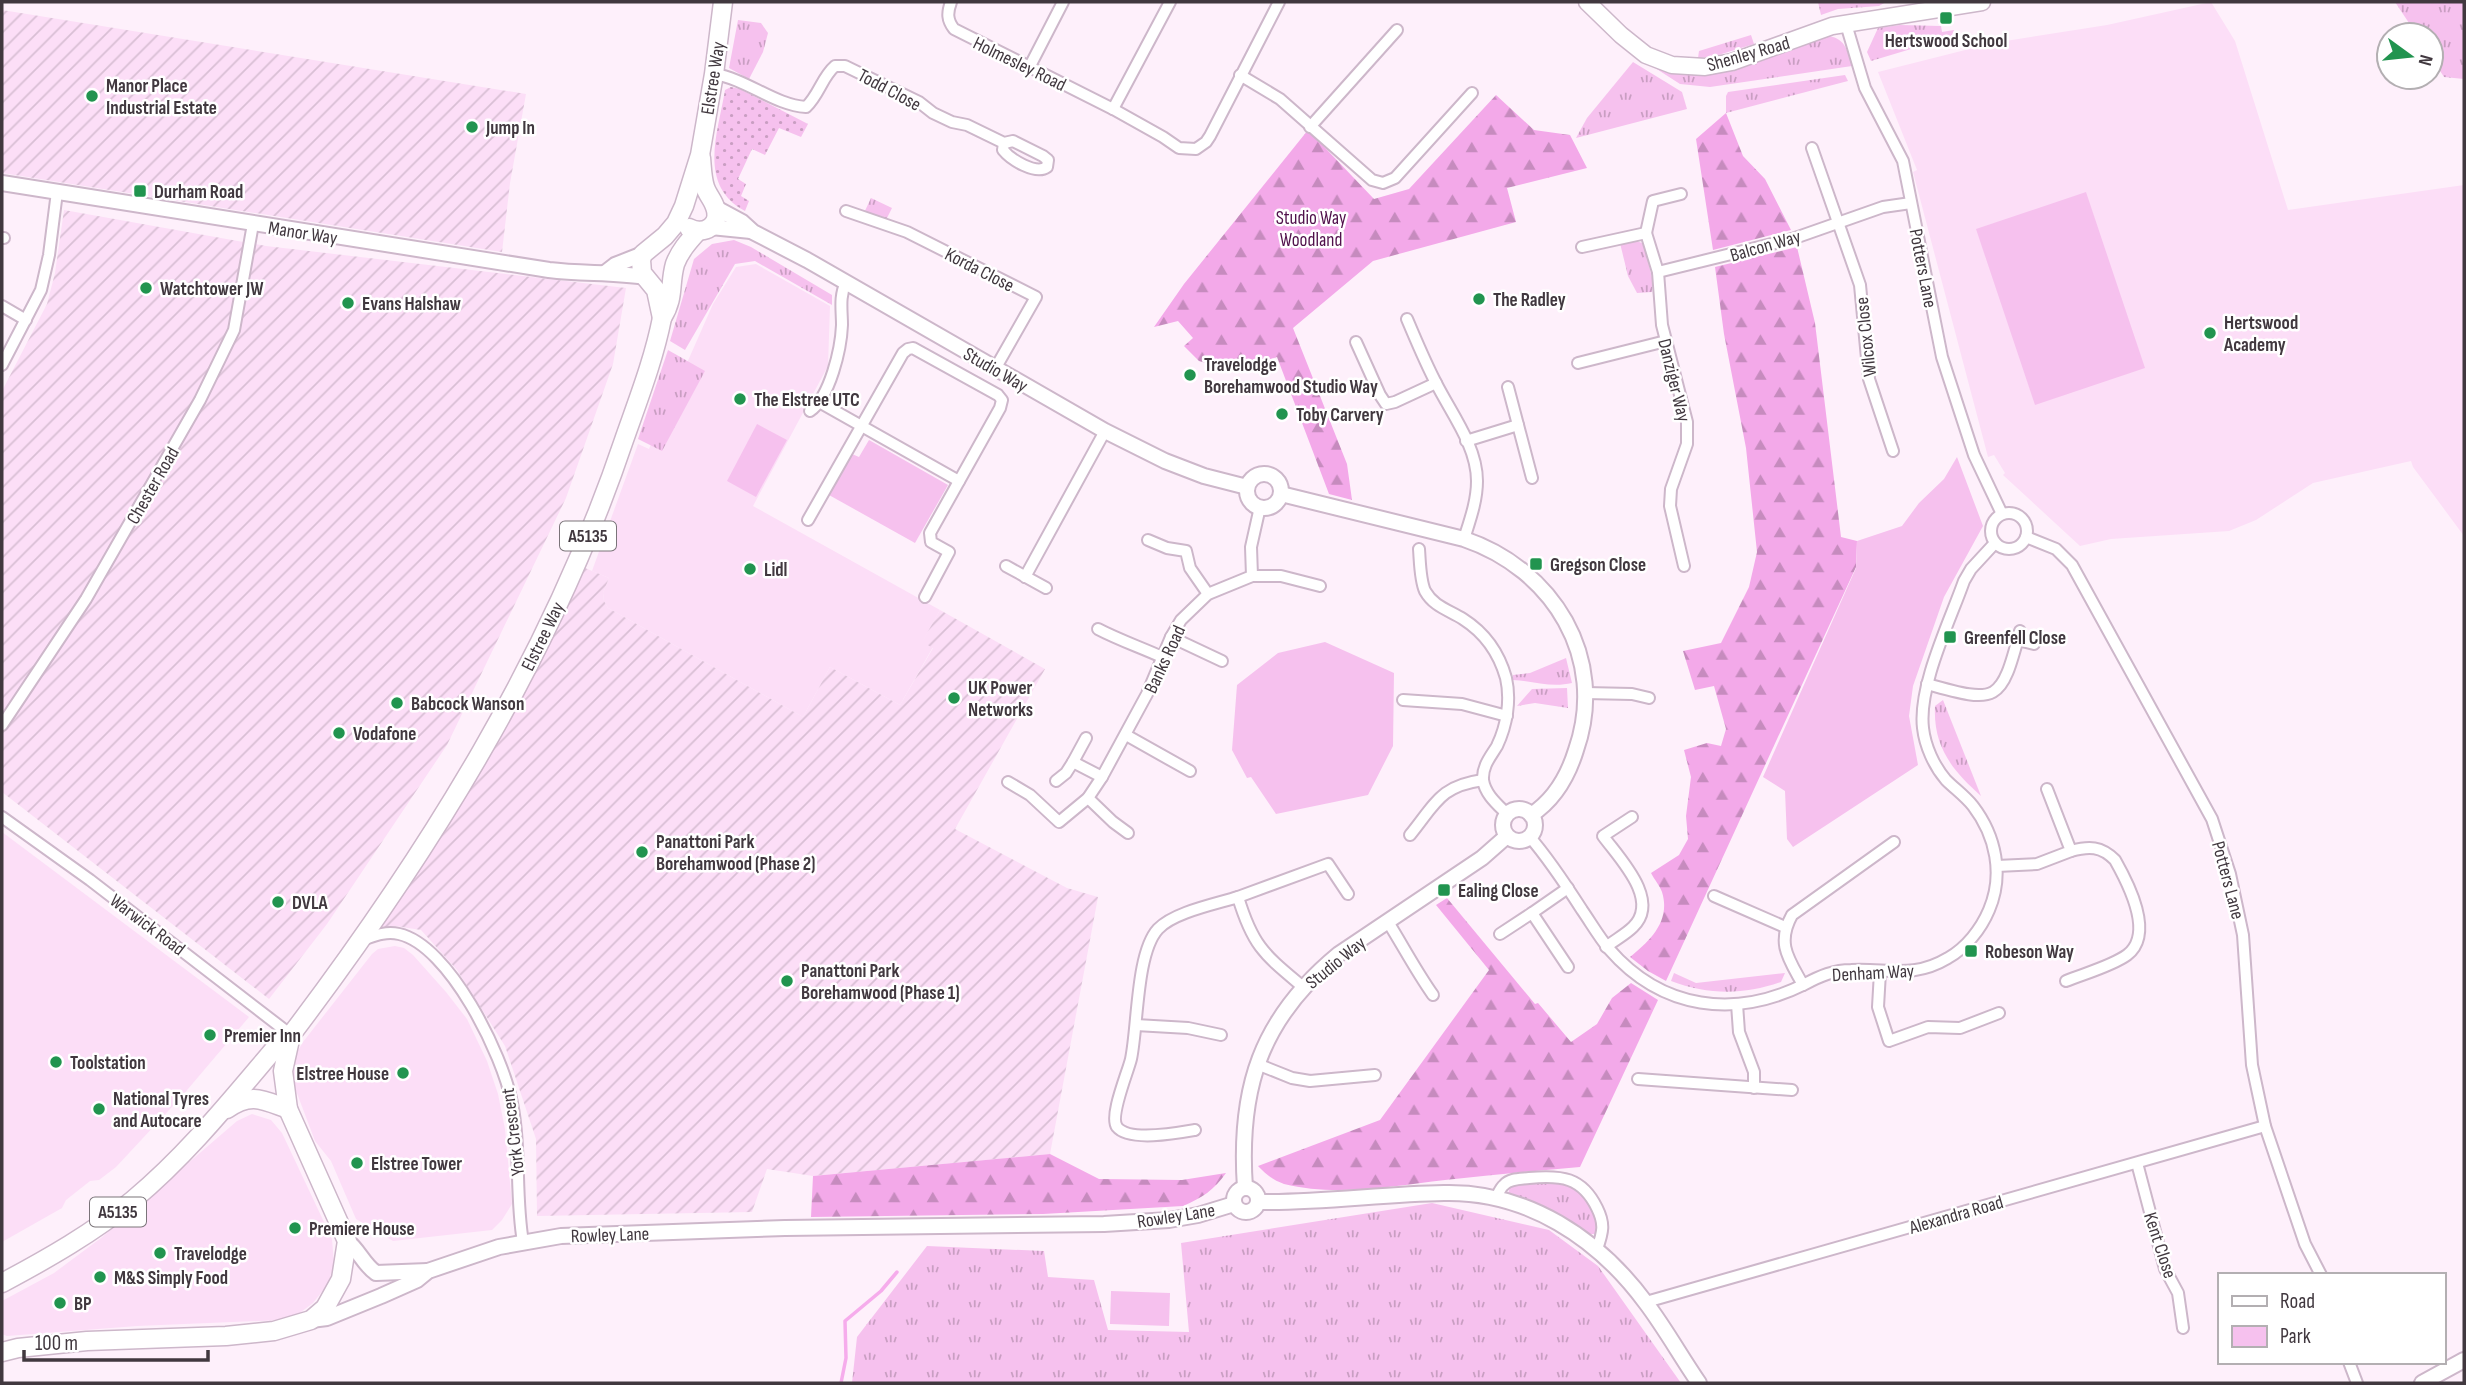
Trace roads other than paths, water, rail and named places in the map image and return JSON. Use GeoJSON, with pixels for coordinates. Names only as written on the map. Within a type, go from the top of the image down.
{"type":"FeatureCollection","features":[{"type":"Feature","properties":{"kind":"main road","name":"Elstree Way"},"geometry":{"type":"LineString","coordinates":[[649,251],[676,223],[700,155],[723,2]]}},
{"type":"Feature","properties":{"kind":"main road","name":"Shenley Road"},"geometry":{"type":"LineString","coordinates":[[1587,2],[1646,55],[1672,65],[1688,67],[1732,62],[1832,26],[1905,8],[1982,2]]}},
{"type":"Feature","properties":{"kind":"main road","name":"Elstree Way"},"geometry":{"type":"LineString","coordinates":[[364,935],[490,739],[539,644],[605,493],[662,318],[669,307],[675,268],[682,250],[717,216],[705,190],[700,155]]}},
{"type":"Feature","properties":{"kind":"main road"},"geometry":{"type":"LineString","coordinates":[[704,230],[684,223],[683,209],[694,198],[701,197],[714,205]]}},
{"type":"Feature","properties":{"kind":"main road"},"geometry":{"type":"LineString","coordinates":[[648,279],[664,281],[675,268],[674,258],[668,250],[649,251],[640,267],[648,279],[656,290],[662,318]]}},
{"type":"Feature","properties":{"kind":"main road","name":"A5135"},"geometry":{"type":"LineString","coordinates":[[2,1283],[58,1251],[120,1210],[164,1172],[276,1047],[291,1035],[364,935]]}},
{"type":"Feature","properties":{"kind":"main road","name":"A5135"},"geometry":{"type":"LineString","coordinates":[[291,1035],[283,1071],[288,1109],[347,1241]]}},
{"type":"Feature","properties":{"kind":"main road","name":"A5135"},"geometry":{"type":"LineString","coordinates":[[216,1117],[234,1104],[250,1098],[269,1101],[288,1109]]}},
{"type":"Feature","properties":{"kind":"main road"},"geometry":{"type":"LineString","coordinates":[[310,1320],[325,1308],[338,1288],[345,1267],[347,1241]]}},
{"type":"Feature","properties":{"kind":"main road","name":"Rowley Lane"},"geometry":{"type":"LineString","coordinates":[[7,1348],[88,1341],[226,1336],[274,1331],[310,1320]]}},
{"type":"Feature","properties":{"kind":"street","name":"Holmesley Road"},"geometry":{"type":"LineString","coordinates":[[951,2],[948,22],[954,29],[1113,109],[1163,136],[1179,148],[1196,149],[1210,136],[1279,2]]}},
{"type":"Feature","properties":{"kind":"street"},"geometry":{"type":"LineString","coordinates":[[1030,66],[1063,2]]}},
{"type":"Feature","properties":{"kind":"street"},"geometry":{"type":"LineString","coordinates":[[1113,109],[1170,2]]}},
{"type":"Feature","properties":{"kind":"street","name":"Potters Lane"},"geometry":{"type":"LineString","coordinates":[[1846,24],[1865,88],[1903,161],[1942,357],[1974,455],[2001,514]]}},
{"type":"Feature","properties":{"kind":"street"},"geometry":{"type":"LineString","coordinates":[[1310,127],[1397,30]]}},
{"type":"Feature","properties":{"kind":"street","name":"Todd Close"},"geometry":{"type":"LineString","coordinates":[[714,74],[736,79],[795,106],[806,107],[814,100],[827,72],[835,65],[845,66],[919,102],[933,113],[952,122],[967,125],[1004,143]]}},
{"type":"Feature","properties":{"kind":"street"},"geometry":{"type":"LineString","coordinates":[[1240,75],[1280,99],[1372,180],[1383,183],[1395,178],[1472,93]]}},
{"type":"Feature","properties":{"kind":"street","name":"Wilcox Close"},"geometry":{"type":"LineString","coordinates":[[1812,148],[1860,285],[1869,379],[1894,451]]}},
{"type":"Feature","properties":{"kind":"street","name":"Manor Way"},"geometry":{"type":"LineString","coordinates":[[2,183],[549,270],[577,274],[606,272],[648,279]]}},
{"type":"Feature","properties":{"kind":"street"},"geometry":{"type":"LineString","coordinates":[[2,365],[41,289],[57,192]]}},
{"type":"Feature","properties":{"kind":"street"},"geometry":{"type":"LineString","coordinates":[[1658,272],[1646,233],[1653,201],[1681,194]]}},
{"type":"Feature","properties":{"kind":"street","name":"Balcon Way"},"geometry":{"type":"LineString","coordinates":[[1658,272],[1792,239],[1883,207],[1911,203]]}},
{"type":"Feature","properties":{"kind":"street","name":"Studio Way"},"geometry":{"type":"LineString","coordinates":[[714,205],[742,222],[752,232],[846,282],[1105,431],[1165,461],[1204,476],[1247,487]]}},
{"type":"Feature","properties":{"kind":"street","name":"Korda Close"},"geometry":{"type":"LineString","coordinates":[[846,211],[907,232],[1036,298],[995,369]]}},
{"type":"Feature","properties":{"kind":"street","name":"Chester Road"},"geometry":{"type":"LineString","coordinates":[[2,725],[86,599],[200,400],[234,330],[253,224]]}},
{"type":"Feature","properties":{"kind":"street","name":"Studio Way"},"geometry":{"type":"LineString","coordinates":[[704,230],[752,232]]}},
{"type":"Feature","properties":{"kind":"street"},"geometry":{"type":"LineString","coordinates":[[1582,247],[1646,233]]}},
{"type":"Feature","properties":{"kind":"street","name":"Manor Way"},"geometry":{"type":"LineString","coordinates":[[606,272],[615,265],[649,251]]}},
{"type":"Feature","properties":{"kind":"street","name":"Danziger Way"},"geometry":{"type":"LineString","coordinates":[[1658,272],[1659,309],[1687,422],[1687,444],[1671,489],[1670,506],[1685,566]]}},
{"type":"Feature","properties":{"kind":"street"},"geometry":{"type":"LineString","coordinates":[[810,411],[819,402],[838,354],[842,326],[841,291],[846,282]]}},
{"type":"Feature","properties":{"kind":"street"},"geometry":{"type":"LineString","coordinates":[[2,306],[26,320]]}},
{"type":"Feature","properties":{"kind":"street"},"geometry":{"type":"LineString","coordinates":[[1407,319],[1466,441],[1477,479],[1476,502],[1464,539]]}},
{"type":"Feature","properties":{"kind":"street"},"geometry":{"type":"LineString","coordinates":[[1578,363],[1666,341]]}},
{"type":"Feature","properties":{"kind":"street"},"geometry":{"type":"LineString","coordinates":[[1356,342],[1386,404],[1436,383]]}},
{"type":"Feature","properties":{"kind":"street"},"geometry":{"type":"LineString","coordinates":[[808,520],[903,353],[908,349],[913,348],[998,395],[1003,400],[1000,408],[930,533],[931,542],[949,552],[925,597]]}},
{"type":"Feature","properties":{"kind":"street"},"geometry":{"type":"LineString","coordinates":[[1508,387],[1532,478]]}},
{"type":"Feature","properties":{"kind":"street"},"geometry":{"type":"LineString","coordinates":[[819,402],[959,481]]}},
{"type":"Feature","properties":{"kind":"street"},"geometry":{"type":"LineString","coordinates":[[1466,441],[1518,425]]}},
{"type":"Feature","properties":{"kind":"street"},"geometry":{"type":"LineString","coordinates":[[1025,577],[1105,431]]}},
{"type":"Feature","properties":{"kind":"street"},"geometry":{"type":"LineString","coordinates":[[1269,474],[1279,483],[1281,494],[1276,503],[1260,508],[1251,502],[1247,487],[1256,475],[1269,474]]}},
{"type":"Feature","properties":{"kind":"street"},"geometry":{"type":"LineString","coordinates":[[1281,494],[1464,539],[1502,554],[1534,579],[1548,594],[1574,640],[1582,666],[1585,693],[1583,723],[1572,764],[1558,790],[1541,809],[1531,815]]}},
{"type":"Feature","properties":{"kind":"street"},"geometry":{"type":"LineString","coordinates":[[1260,508],[1251,547],[1252,576],[1281,576],[1320,586]]}},
{"type":"Feature","properties":{"kind":"street"},"geometry":{"type":"LineString","coordinates":[[2007,512],[2019,515],[2026,525],[2026,537],[2015,548],[2004,549],[1992,538],[1991,527],[2001,514],[2007,512]]}},
{"type":"Feature","properties":{"kind":"street","name":"Potters Lane"},"geometry":{"type":"LineString","coordinates":[[2026,537],[2056,549],[2072,565],[2213,819],[2230,874],[2243,935],[2252,1065],[2266,1126],[2305,1244],[2320,1273]]}},
{"type":"Feature","properties":{"kind":"street"},"geometry":{"type":"LineString","coordinates":[[1148,540],[1167,548],[1186,551],[1190,568],[1208,594]]}},
{"type":"Feature","properties":{"kind":"street","name":"Denham Way"},"geometry":{"type":"LineString","coordinates":[[1530,836],[1606,947],[1630,970],[1664,991],[1702,1003],[1737,1004],[1771,999],[1836,971],[1924,970],[1951,956],[1963,947],[1985,920],[1992,903],[1997,866],[1995,851],[1982,820],[1965,797],[1946,780],[1930,754],[1923,726],[1923,709],[1927,684],[1964,581],[1970,569],[1995,543]]}},
{"type":"Feature","properties":{"kind":"street"},"geometry":{"type":"LineString","coordinates":[[1419,549],[1425,590],[1437,606],[1462,618],[1480,632],[1500,661],[1507,684],[1507,716],[1504,730],[1484,769],[1483,780],[1488,794],[1507,814]]}},
{"type":"Feature","properties":{"kind":"street"},"geometry":{"type":"LineString","coordinates":[[1006,566],[1046,588]]}},
{"type":"Feature","properties":{"kind":"street","name":"Banks Road"},"geometry":{"type":"LineString","coordinates":[[1008,782],[1030,795],[1059,822],[1088,798],[1126,735],[1181,620],[1208,594],[1252,576]]}},
{"type":"Feature","properties":{"kind":"street"},"geometry":{"type":"LineString","coordinates":[[1098,629],[1162,657]]}},
{"type":"Feature","properties":{"kind":"street"},"geometry":{"type":"LineString","coordinates":[[1927,684],[1966,695],[1991,694],[2002,685],[2019,635],[2034,644]]}},
{"type":"Feature","properties":{"kind":"street"},"geometry":{"type":"LineString","coordinates":[[1171,637],[1222,661]]}},
{"type":"Feature","properties":{"kind":"street"},"geometry":{"type":"LineString","coordinates":[[1585,693],[1632,694],[1649,698]]}},
{"type":"Feature","properties":{"kind":"street"},"geometry":{"type":"LineString","coordinates":[[1403,700],[1462,704],[1507,716]]}},
{"type":"Feature","properties":{"kind":"street"},"geometry":{"type":"LineString","coordinates":[[1126,735],[1190,771]]}},
{"type":"Feature","properties":{"kind":"street"},"geometry":{"type":"LineString","coordinates":[[1056,781],[1066,773],[1086,738]]}},
{"type":"Feature","properties":{"kind":"street"},"geometry":{"type":"LineString","coordinates":[[1073,762],[1102,777]]}},
{"type":"Feature","properties":{"kind":"street"},"geometry":{"type":"LineString","coordinates":[[1410,835],[1447,790],[1463,783],[1483,780]]}},
{"type":"Feature","properties":{"kind":"street"},"geometry":{"type":"LineString","coordinates":[[2047,789],[2071,851]]}},
{"type":"Feature","properties":{"kind":"street"},"geometry":{"type":"LineString","coordinates":[[1088,798],[1128,833]]}},
{"type":"Feature","properties":{"kind":"street"},"geometry":{"type":"LineString","coordinates":[[1517,809],[1527,811],[1535,824],[1530,836],[1516,841],[1507,836],[1503,822],[1507,814],[1517,809]]}},
{"type":"Feature","properties":{"kind":"street","name":"Warwick Road"},"geometry":{"type":"LineString","coordinates":[[2,817],[101,888],[291,1035]]}},
{"type":"Feature","properties":{"kind":"street"},"geometry":{"type":"LineString","coordinates":[[1606,947],[1634,926],[1640,917],[1641,890],[1603,836],[1632,817]]}},
{"type":"Feature","properties":{"kind":"street","name":"Studio Way"},"geometry":{"type":"LineString","coordinates":[[1245,1188],[1244,1125],[1257,1064],[1279,1020],[1303,987],[1339,954],[1482,858],[1507,836]]}},
{"type":"Feature","properties":{"kind":"street"},"geometry":{"type":"LineString","coordinates":[[1803,985],[1786,952],[1783,938],[1785,927],[1792,915],[1894,842]]}},
{"type":"Feature","properties":{"kind":"street"},"geometry":{"type":"LineString","coordinates":[[1997,866],[2038,864],[2086,846],[2108,853],[2115,860],[2139,916],[2141,927],[2134,947],[2126,956],[2066,981]]}},
{"type":"Feature","properties":{"kind":"street"},"geometry":{"type":"LineString","coordinates":[[1195,1130],[1148,1136],[1118,1128],[1115,1121],[1130,1063],[1148,945],[1157,930],[1172,919],[1328,864],[1348,894]]}},
{"type":"Feature","properties":{"kind":"street"},"geometry":{"type":"LineString","coordinates":[[1500,934],[1568,888]]}},
{"type":"Feature","properties":{"kind":"street"},"geometry":{"type":"LineString","coordinates":[[1714,896],[1785,927]]}},
{"type":"Feature","properties":{"kind":"street"},"geometry":{"type":"LineString","coordinates":[[1238,897],[1255,942],[1303,987]]}},
{"type":"Feature","properties":{"kind":"street"},"geometry":{"type":"LineString","coordinates":[[1532,914],[1568,967]]}},
{"type":"Feature","properties":{"kind":"street"},"geometry":{"type":"LineString","coordinates":[[1388,922],[1433,995]]}},
{"type":"Feature","properties":{"kind":"street","name":"York Crescent"},"geometry":{"type":"LineString","coordinates":[[364,935],[387,932],[414,940],[425,948],[475,1009],[493,1044],[510,1096],[523,1242]]}},
{"type":"Feature","properties":{"kind":"street"},"geometry":{"type":"LineString","coordinates":[[1880,972],[1878,1007],[1888,1041],[1928,1027],[1960,1028],[1999,1013]]}},
{"type":"Feature","properties":{"kind":"street"},"geometry":{"type":"LineString","coordinates":[[1737,1004],[1739,1032],[1754,1072],[1754,1088]]}},
{"type":"Feature","properties":{"kind":"street"},"geometry":{"type":"LineString","coordinates":[[1136,1024],[1188,1028],[1221,1035]]}},
{"type":"Feature","properties":{"kind":"street"},"geometry":{"type":"LineString","coordinates":[[1257,1064],[1292,1078],[1310,1081],[1375,1075]]}},
{"type":"Feature","properties":{"kind":"street"},"geometry":{"type":"LineString","coordinates":[[1639,1079],[1792,1090]]}},
{"type":"Feature","properties":{"kind":"street","name":"Alexandra Road"},"geometry":{"type":"LineString","coordinates":[[1646,1302],[2266,1126]]}},
{"type":"Feature","properties":{"kind":"street","name":"Kent Close"},"geometry":{"type":"LineString","coordinates":[[2137,1163],[2165,1269],[2178,1293],[2183,1328]]}},
{"type":"Feature","properties":{"kind":"street"},"geometry":{"type":"LineString","coordinates":[[1495,1199],[1504,1184],[1513,1180],[1547,1177],[1571,1180],[1583,1186],[1592,1197],[1603,1221],[1604,1231],[1597,1249]]}},
{"type":"Feature","properties":{"kind":"street"},"geometry":{"type":"LineString","coordinates":[[1245,1188],[1255,1192],[1258,1202],[1254,1209],[1247,1213],[1234,1204],[1236,1193],[1245,1188]]}},
{"type":"Feature","properties":{"kind":"street"},"geometry":{"type":"LineString","coordinates":[[1258,1202],[1446,1192],[1495,1199],[1541,1213],[1567,1226],[1597,1249],[1646,1302],[1699,1383]]}},
{"type":"Feature","properties":{"kind":"street","name":"Rowley Lane"},"geometry":{"type":"LineString","coordinates":[[310,1320],[327,1318],[381,1296],[417,1280],[428,1270],[523,1242],[594,1234],[771,1228],[1104,1224],[1198,1215],[1234,1204]]}},
{"type":"Feature","properties":{"kind":"street"},"geometry":{"type":"LineString","coordinates":[[347,1241],[355,1248],[366,1266],[376,1273],[428,1270]]}},
{"type":"Feature","properties":{"kind":"street"},"geometry":{"type":"LineString","coordinates":[[2422,1383],[2464,1360]]}},
{"type":"Feature","properties":{"kind":"street"},"geometry":{"type":"LineString","coordinates":[[2350,1364],[2359,1382]]}},
{"type":"Feature","properties":{"kind":"waterway"},"geometry":{"type":"LineString","coordinates":[[841,1383],[846,1358],[845,1321],[881,1291],[897,1272]]}},
{"type":"Feature","properties":{"kind":"place","name":"Hertswood School"},"geometry":{"type":"Point","coordinates":[1946,18]}},
{"type":"Feature","properties":{"kind":"place","name":"Manor Place Industrial Estate"},"geometry":{"type":"Point","coordinates":[92,96]}},
{"type":"Feature","properties":{"kind":"place","name":"Jump In"},"geometry":{"type":"Point","coordinates":[472,127]}},
{"type":"Feature","properties":{"kind":"place","name":"Durham Road"},"geometry":{"type":"Point","coordinates":[140,191]}},
{"type":"Feature","properties":{"kind":"place","name":"Watchtower JW"},"geometry":{"type":"Point","coordinates":[146,288]}},
{"type":"Feature","properties":{"kind":"place","name":"The Radley"},"geometry":{"type":"Point","coordinates":[1479,299]}},
{"type":"Feature","properties":{"kind":"place","name":"Evans Halshaw"},"geometry":{"type":"Point","coordinates":[348,303]}},
{"type":"Feature","properties":{"kind":"place","name":"Hertswood Academy"},"geometry":{"type":"Point","coordinates":[2210,333]}},
{"type":"Feature","properties":{"kind":"place","name":"Travelodge Borehamwood Studio Way"},"geometry":{"type":"Point","coordinates":[1190,375]}},
{"type":"Feature","properties":{"kind":"place","name":"The Elstree UTC"},"geometry":{"type":"Point","coordinates":[740,399]}},
{"type":"Feature","properties":{"kind":"place","name":"Toby Carvery"},"geometry":{"type":"Point","coordinates":[1282,414]}},
{"type":"Feature","properties":{"kind":"place","name":"Gregson Close"},"geometry":{"type":"Point","coordinates":[1536,564]}},
{"type":"Feature","properties":{"kind":"place","name":"Lidl"},"geometry":{"type":"Point","coordinates":[750,569]}},
{"type":"Feature","properties":{"kind":"place","name":"Greenfell Close"},"geometry":{"type":"Point","coordinates":[1950,637]}},
{"type":"Feature","properties":{"kind":"place","name":"UK Power Networks"},"geometry":{"type":"Point","coordinates":[954,698]}},
{"type":"Feature","properties":{"kind":"place","name":"Babcock Wanson"},"geometry":{"type":"Point","coordinates":[397,703]}},
{"type":"Feature","properties":{"kind":"place","name":"Vodafone"},"geometry":{"type":"Point","coordinates":[339,733]}},
{"type":"Feature","properties":{"kind":"place","name":"Panattoni Park Borehamwood (Phase 2)"},"geometry":{"type":"Point","coordinates":[642,852]}},
{"type":"Feature","properties":{"kind":"place","name":"Ealing Close"},"geometry":{"type":"Point","coordinates":[1444,890]}},
{"type":"Feature","properties":{"kind":"place","name":"DVLA"},"geometry":{"type":"Point","coordinates":[278,902]}},
{"type":"Feature","properties":{"kind":"place","name":"Robeson Way"},"geometry":{"type":"Point","coordinates":[1971,951]}},
{"type":"Feature","properties":{"kind":"place","name":"Panattoni Park Borehamwood (Phase 1)"},"geometry":{"type":"Point","coordinates":[787,981]}},
{"type":"Feature","properties":{"kind":"place","name":"Premier Inn"},"geometry":{"type":"Point","coordinates":[210,1035]}},
{"type":"Feature","properties":{"kind":"place","name":"Toolstation"},"geometry":{"type":"Point","coordinates":[56,1062]}},
{"type":"Feature","properties":{"kind":"place","name":"Elstree House"},"geometry":{"type":"Point","coordinates":[403,1073]}},
{"type":"Feature","properties":{"kind":"place","name":"National Tyres and Autocare"},"geometry":{"type":"Point","coordinates":[99,1109]}},
{"type":"Feature","properties":{"kind":"place","name":"Elstree Tower"},"geometry":{"type":"Point","coordinates":[357,1163]}},
{"type":"Feature","properties":{"kind":"place","name":"Premiere House"},"geometry":{"type":"Point","coordinates":[295,1228]}},
{"type":"Feature","properties":{"kind":"place","name":"Travelodge"},"geometry":{"type":"Point","coordinates":[160,1253]}},
{"type":"Feature","properties":{"kind":"place","name":"M&S Simply Food"},"geometry":{"type":"Point","coordinates":[100,1277]}},
{"type":"Feature","properties":{"kind":"place","name":"BP"},"geometry":{"type":"Point","coordinates":[60,1303]}},
{"type":"Feature","properties":{"kind":"park label","name":"Studio Way Woodland"},"geometry":{"type":"Point","coordinates":[1311,228]}}]}
